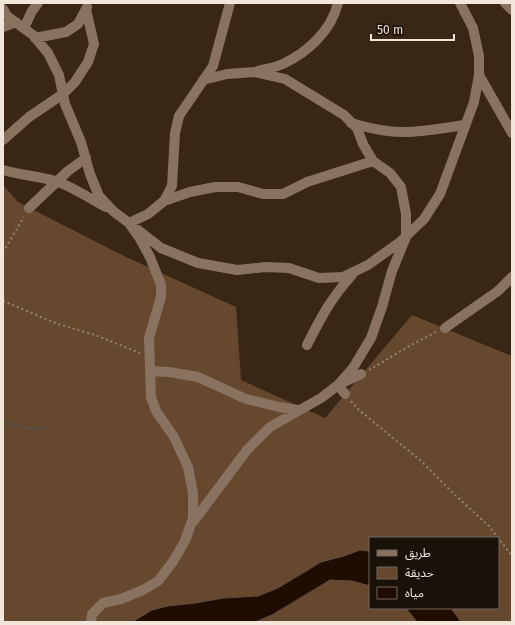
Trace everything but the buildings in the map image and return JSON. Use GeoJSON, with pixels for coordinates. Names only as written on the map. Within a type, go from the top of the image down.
{"type":"FeatureCollection","features":[{"type":"Feature","properties":{"kind":"street"},"geometry":{"type":"LineString","coordinates":[[3,27],[20,25],[38,3]]}},
{"type":"Feature","properties":{"kind":"street"},"geometry":{"type":"LineString","coordinates":[[164,201],[172,186],[175,133],[179,116],[213,66],[230,3]]}},
{"type":"Feature","properties":{"kind":"street"},"geometry":{"type":"LineString","coordinates":[[203,80],[227,74],[255,72],[282,64],[309,48],[328,26],[338,3]]}},
{"type":"Feature","properties":{"kind":"street"},"geometry":{"type":"LineString","coordinates":[[3,170],[15,174],[35,176],[58,181],[113,211],[161,248],[198,264],[237,270],[266,267],[289,268],[319,278],[343,277],[368,265],[406,237],[424,219],[440,194],[464,125],[474,102],[479,75],[479,56],[472,28],[460,3]]}},
{"type":"Feature","properties":{"kind":"street"},"geometry":{"type":"LineString","coordinates":[[505,3],[512,10]]}},
{"type":"Feature","properties":{"kind":"street"},"geometry":{"type":"LineString","coordinates":[[35,38],[66,32],[78,24],[87,6]]}},
{"type":"Feature","properties":{"kind":"street"},"geometry":{"type":"LineString","coordinates":[[3,140],[29,117],[63,94],[75,82],[88,62],[94,44],[87,6]]}},
{"type":"Feature","properties":{"kind":"street"},"geometry":{"type":"LineString","coordinates":[[3,9],[6,16],[20,25],[35,38],[48,53],[59,75],[65,104],[81,142],[90,174],[99,196],[113,211]]}},
{"type":"Feature","properties":{"kind":"street"},"geometry":{"type":"LineString","coordinates":[[255,72],[285,79],[344,115],[357,128],[363,144],[373,162],[390,173],[401,187],[406,214],[406,237],[392,271],[382,307],[371,338],[353,368],[338,385]]}},
{"type":"Feature","properties":{"kind":"street"},"geometry":{"type":"LineString","coordinates":[[479,75],[512,134]]}},
{"type":"Feature","properties":{"kind":"street"},"geometry":{"type":"LineString","coordinates":[[351,123],[371,129],[403,132],[464,125]]}},
{"type":"Feature","properties":{"kind":"street"},"geometry":{"type":"LineString","coordinates":[[29,208],[86,158]]}},
{"type":"Feature","properties":{"kind":"street"},"geometry":{"type":"LineString","coordinates":[[129,223],[148,214],[164,201],[190,192],[215,187],[238,186],[263,194],[283,194],[306,182],[355,166],[373,162]]}},
{"type":"Feature","properties":{"kind":"street"},"geometry":{"type":"LineString","coordinates":[[91,622],[92,614],[103,603],[120,599],[142,590],[158,580],[172,563],[185,541],[193,518],[193,493],[188,467],[174,437],[156,410],[151,397],[149,338],[160,297],[161,285],[150,257],[129,223]]}},
{"type":"Feature","properties":{"kind":"street"},"geometry":{"type":"LineString","coordinates":[[307,345],[321,316],[338,291],[355,272]]}},
{"type":"Feature","properties":{"kind":"street"},"geometry":{"type":"LineString","coordinates":[[445,328],[498,291],[512,277]]}},
{"type":"Feature","properties":{"kind":"street"},"geometry":{"type":"LineString","coordinates":[[150,371],[169,372],[198,377],[246,399],[279,408],[298,410]]}},
{"type":"Feature","properties":{"kind":"street"},"geometry":{"type":"LineString","coordinates":[[190,525],[247,450],[270,427],[320,398],[338,385],[361,374]]}},
{"type":"Feature","properties":{"kind":"street"},"geometry":{"type":"LineString","coordinates":[[338,385],[345,394]]}},
{"type":"Feature","properties":{"kind":"path"},"geometry":{"type":"LineString","coordinates":[[3,252],[29,208]]}},
{"type":"Feature","properties":{"kind":"path"},"geometry":{"type":"LineString","coordinates":[[3,301],[58,324],[95,335],[149,356]]}},
{"type":"Feature","properties":{"kind":"path"},"geometry":{"type":"LineString","coordinates":[[361,374],[381,364],[410,345],[445,328]]}},
{"type":"Feature","properties":{"kind":"path"},"geometry":{"type":"LineString","coordinates":[[345,394],[360,410],[421,461],[454,494],[490,526],[498,537]]}},
{"type":"Feature","properties":{"kind":"path"},"geometry":{"type":"LineString","coordinates":[[499,538],[512,556]]}},
{"type":"Feature","properties":{"kind":"green space"},"geometry":{"type":"Polygon","coordinates":[[[3,185],[18,202],[124,256],[236,307],[241,380],[325,418],[412,315],[512,356],[512,622],[461,622],[452,609],[499,609],[499,537],[369,537],[369,551],[360,551],[344,556],[258,596],[224,598],[168,606],[132,622],[3,622],[3,185]]]}},
{"type":"Feature","properties":{"kind":"green space"},"geometry":{"type":"Polygon","coordinates":[[[330,580],[352,581],[369,586],[369,609],[407,609],[417,622],[255,622],[272,615],[330,580]]]}},
{"type":"Feature","properties":{"kind":"water"},"geometry":{"type":"Polygon","coordinates":[[[360,550],[369,551],[369,586],[352,581],[330,580],[272,615],[255,622],[132,622],[152,610],[168,606],[224,598],[258,596],[278,588],[321,562],[360,550]]]}},
{"type":"Feature","properties":{"kind":"water"},"geometry":{"type":"Polygon","coordinates":[[[407,609],[452,609],[461,622],[417,622],[407,609]]]}},
{"type":"Feature","properties":{"kind":"waterway"},"geometry":{"type":"LineString","coordinates":[[3,424],[8,423],[32,429],[44,428]]}}]}
